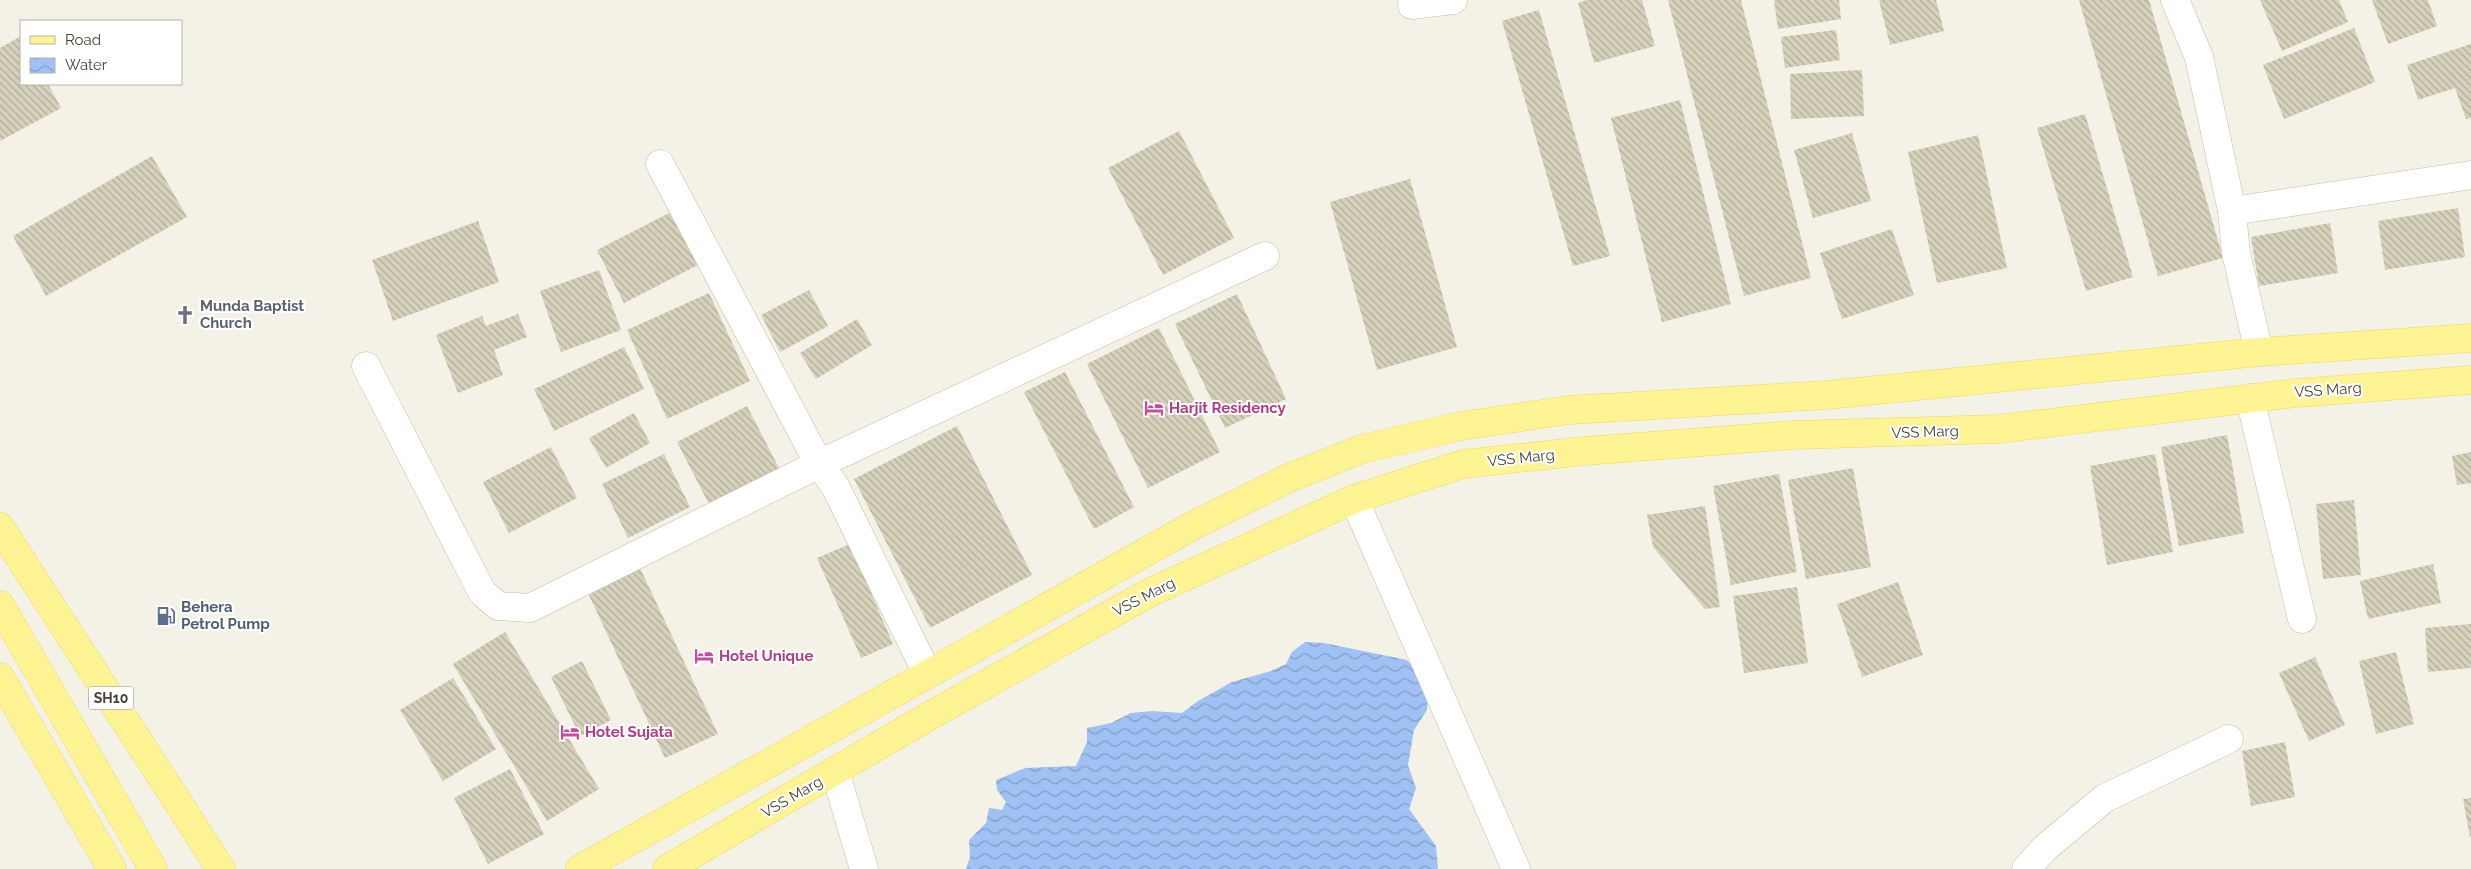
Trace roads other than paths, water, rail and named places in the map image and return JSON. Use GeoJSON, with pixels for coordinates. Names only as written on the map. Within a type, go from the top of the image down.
{"type":"FeatureCollection","features":[{"type":"Feature","properties":{"kind":"main road"},"geometry":{"type":"LineString","coordinates":[[580,869],[1194,524],[1291,477],[1362,449],[1461,426],[1568,410],[1826,395],[2259,352],[2471,338]]}},
{"type":"Feature","properties":{"kind":"main road"},"geometry":{"type":"LineString","coordinates":[[2294,350],[2296,392]]}},
{"type":"Feature","properties":{"kind":"main road","name":"VSS Marg"},"geometry":{"type":"LineString","coordinates":[[668,869],[835,771],[1149,593],[1354,499],[1463,464],[1585,451],[1794,435],[1999,430],[2296,392],[2471,380]]}},
{"type":"Feature","properties":{"kind":"main road","name":"SH10"},"geometry":{"type":"LineString","coordinates":[[0,527],[221,869]]}},
{"type":"Feature","properties":{"kind":"main road"},"geometry":{"type":"LineString","coordinates":[[0,605],[152,869]]}},
{"type":"Feature","properties":{"kind":"main road"},"geometry":{"type":"LineString","coordinates":[[0,677],[112,869]]}},
{"type":"Feature","properties":{"kind":"street"},"geometry":{"type":"LineString","coordinates":[[1412,5],[1453,0]]}},
{"type":"Feature","properties":{"kind":"street"},"geometry":{"type":"LineString","coordinates":[[2175,0],[2199,57],[2232,211],[2236,253],[2259,352]]}},
{"type":"Feature","properties":{"kind":"street"},"geometry":{"type":"LineString","coordinates":[[660,164],[819,464],[835,486],[927,673]]}},
{"type":"Feature","properties":{"kind":"street"},"geometry":{"type":"LineString","coordinates":[[2232,211],[2471,175]]}},
{"type":"Feature","properties":{"kind":"street"},"geometry":{"type":"LineString","coordinates":[[366,366],[482,592],[498,606],[530,608],[819,464],[1265,256]]}},
{"type":"Feature","properties":{"kind":"street"},"geometry":{"type":"LineString","coordinates":[[2250,398],[2302,619]]}},
{"type":"Feature","properties":{"kind":"street"},"geometry":{"type":"LineString","coordinates":[[1354,499],[1516,869]]}},
{"type":"Feature","properties":{"kind":"street"},"geometry":{"type":"LineString","coordinates":[[2026,869],[2045,848],[2105,798],[2229,739]]}},
{"type":"Feature","properties":{"kind":"street"},"geometry":{"type":"LineString","coordinates":[[835,771],[864,869]]}},
{"type":"Feature","properties":{"kind":"water"},"geometry":{"type":"Polygon","coordinates":[[[1305,642],[1324,643],[1407,660],[1428,685],[1427,710],[1414,730],[1408,765],[1416,788],[1409,809],[1436,846],[1438,869],[966,869],[970,857],[969,840],[986,823],[989,808],[1002,810],[1006,802],[997,790],[996,780],[1025,768],[1076,766],[1087,742],[1087,728],[1111,723],[1131,713],[1152,711],[1182,713],[1198,701],[1232,682],[1271,671],[1286,664],[1292,652],[1305,642]]]}},
{"type":"Feature","properties":{"kind":"place","name":"Munda Baptist Church"},"geometry":{"type":"Point","coordinates":[185,315]}},
{"type":"Feature","properties":{"kind":"place","name":"Harjit Residency"},"geometry":{"type":"Point","coordinates":[1154,408]}},
{"type":"Feature","properties":{"kind":"place","name":"Behera Petrol Pump"},"geometry":{"type":"Point","coordinates":[166,616]}},
{"type":"Feature","properties":{"kind":"place","name":"Hotel Unique"},"geometry":{"type":"Point","coordinates":[704,656]}},
{"type":"Feature","properties":{"kind":"place","name":"Hotel Sujata"},"geometry":{"type":"Point","coordinates":[570,732]}}]}
